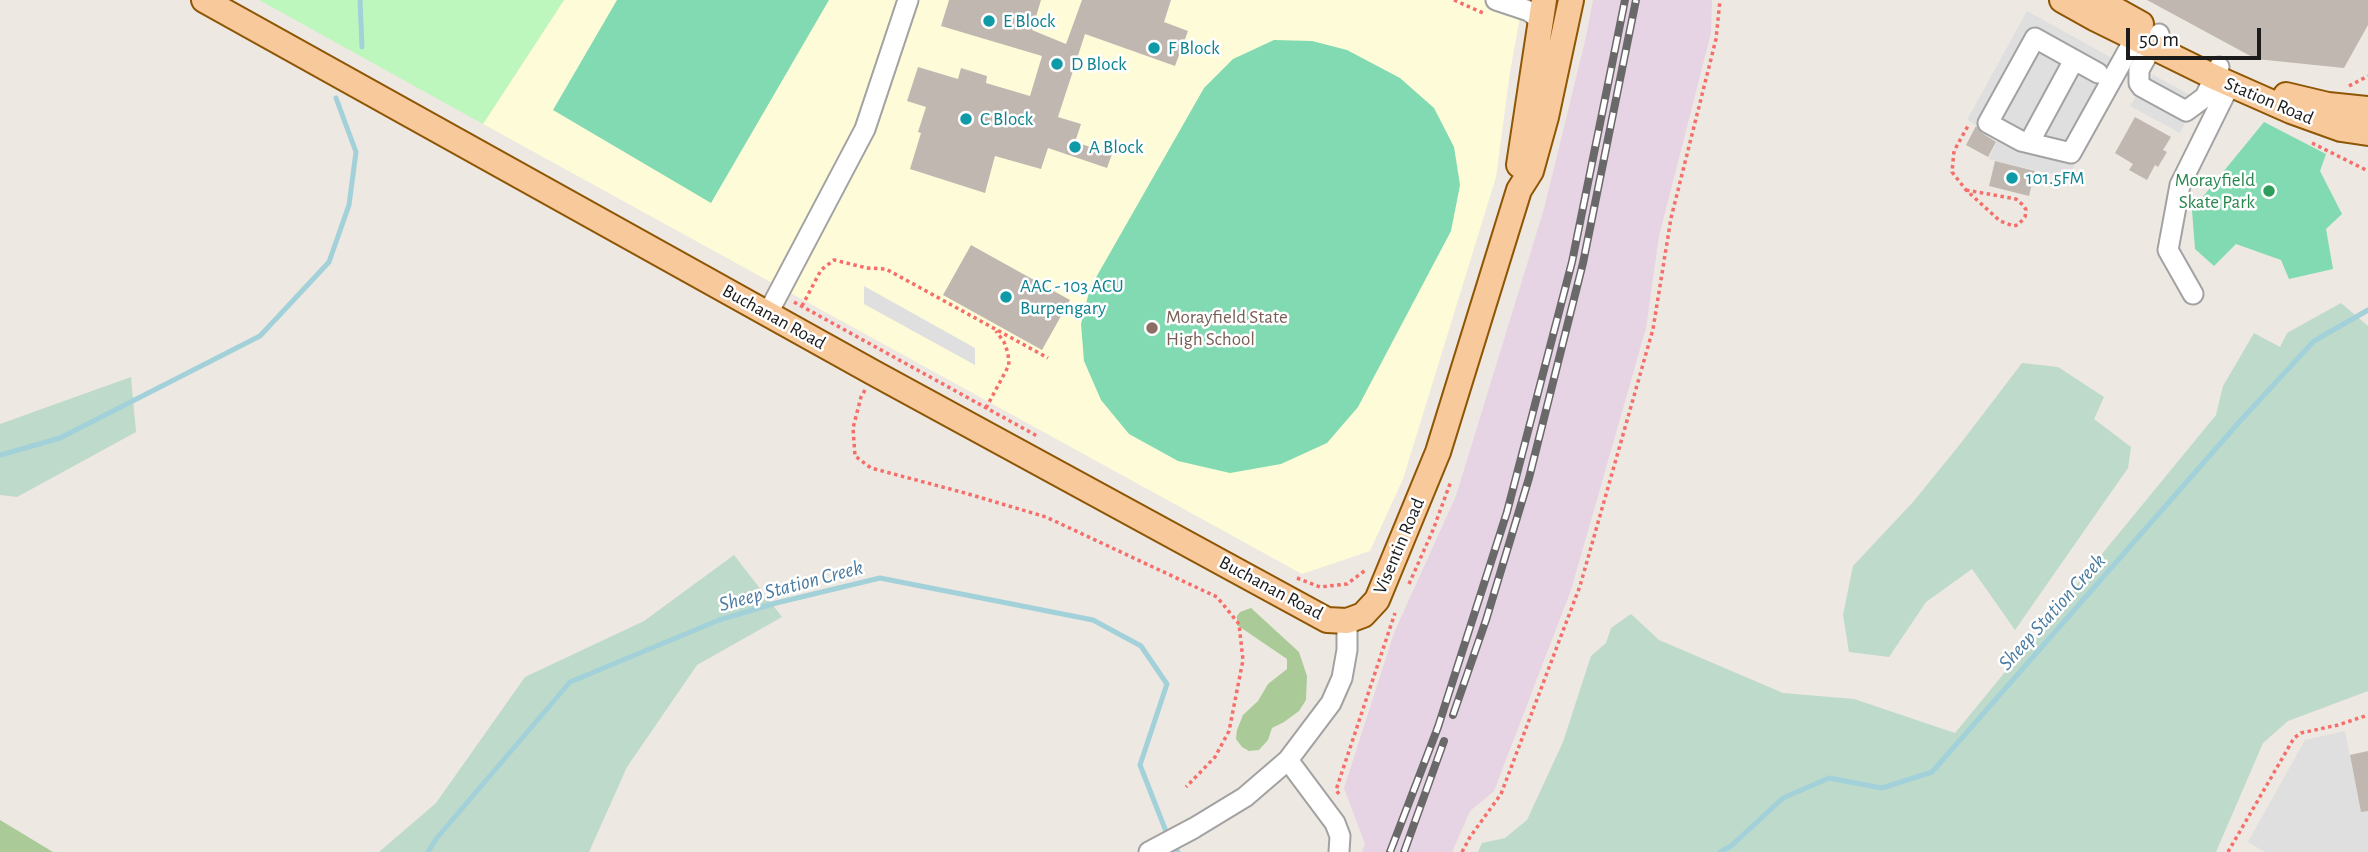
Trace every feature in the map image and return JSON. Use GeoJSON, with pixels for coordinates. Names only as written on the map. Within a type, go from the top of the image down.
{"type":"FeatureCollection","features":[{"type":"Feature","properties":{"kind":"main road","name":"Buchanan Road"},"geometry":{"type":"LineString","coordinates":[[204,0],[773,303],[874,373],[1327,620],[1348,621]]}},
{"type":"Feature","properties":{"kind":"main road","name":"Visentin Road"},"geometry":{"type":"LineString","coordinates":[[1348,621],[1363,615],[1377,600],[1438,452],[1520,190],[1531,171],[1546,117],[1571,0]]}},
{"type":"Feature","properties":{"kind":"main road","name":"Station Road"},"geometry":{"type":"LineString","coordinates":[[2062,0],[2316,121],[2341,129],[2368,133]]}},
{"type":"Feature","properties":{"kind":"main road","name":"Station Road"},"geometry":{"type":"LineString","coordinates":[[2098,0],[2148,39]]}},
{"type":"Feature","properties":{"kind":"main road","name":"Visentin Road"},"geometry":{"type":"LineString","coordinates":[[1520,190],[1518,167],[1542,11]]}},
{"type":"Feature","properties":{"kind":"main road","name":"Station Road"},"geometry":{"type":"LineString","coordinates":[[2221,76],[2298,99],[2368,109]]}},
{"type":"Feature","properties":{"kind":"street"},"geometry":{"type":"LineString","coordinates":[[773,303],[865,129],[908,0]]}},
{"type":"Feature","properties":{"kind":"street"},"geometry":{"type":"LineString","coordinates":[[1493,8],[1542,11]]}},
{"type":"Feature","properties":{"kind":"street"},"geometry":{"type":"LineString","coordinates":[[2098,74],[2035,38],[1988,123],[2021,141],[2071,153],[2148,39]]}},
{"type":"Feature","properties":{"kind":"street"},"geometry":{"type":"LineString","coordinates":[[2148,39],[2139,70],[2139,83],[2186,111],[2204,97],[2221,76]]}},
{"type":"Feature","properties":{"kind":"street"},"geometry":{"type":"LineString","coordinates":[[2029,143],[2074,60]]}},
{"type":"Feature","properties":{"kind":"street"},"geometry":{"type":"LineString","coordinates":[[2193,294],[2168,250],[2180,185],[2221,76]]}},
{"type":"Feature","properties":{"kind":"street"},"geometry":{"type":"LineString","coordinates":[[1152,851],[1245,797],[1288,760],[1331,703],[1342,678],[1348,621]]}},
{"type":"Feature","properties":{"kind":"street"},"geometry":{"type":"LineString","coordinates":[[1288,760],[1335,822],[1340,836],[1339,852]]}},
{"type":"Feature","properties":{"kind":"path"},"geometry":{"type":"LineString","coordinates":[[1454,0],[1493,8]]}},
{"type":"Feature","properties":{"kind":"path"},"geometry":{"type":"LineString","coordinates":[[1462,852],[1469,837],[1500,794],[1580,586],[1653,329],[1671,218],[1716,39],[1720,0]]}},
{"type":"Feature","properties":{"kind":"path"},"geometry":{"type":"LineString","coordinates":[[2347,87],[2368,76]]}},
{"type":"Feature","properties":{"kind":"path"},"geometry":{"type":"LineString","coordinates":[[1966,190],[2021,202],[2026,210],[2025,217],[2018,225],[2007,225],[1992,216],[1966,190],[1952,172],[1954,151],[1974,118],[1979,117],[1988,123]]}},
{"type":"Feature","properties":{"kind":"path"},"geometry":{"type":"LineString","coordinates":[[2309,141],[2368,171]]}},
{"type":"Feature","properties":{"kind":"path"},"geometry":{"type":"LineString","coordinates":[[802,306],[825,266],[834,260],[867,268],[886,269],[1048,358]]}},
{"type":"Feature","properties":{"kind":"path"},"geometry":{"type":"LineString","coordinates":[[773,303],[802,306],[1047,441]]}},
{"type":"Feature","properties":{"kind":"path"},"geometry":{"type":"LineString","coordinates":[[986,408],[1009,365],[1008,353],[994,328]]}},
{"type":"Feature","properties":{"kind":"path"},"geometry":{"type":"LineString","coordinates":[[874,373],[861,397],[853,428],[855,456],[871,468],[1046,517],[1217,597],[1239,624],[1243,660],[1229,731],[1215,757],[1186,787]]}},
{"type":"Feature","properties":{"kind":"path"},"geometry":{"type":"LineString","coordinates":[[1291,576],[1320,587],[1347,584],[1369,568]]}},
{"type":"Feature","properties":{"kind":"path"},"geometry":{"type":"LineString","coordinates":[[2228,852],[2294,738],[2301,733],[2368,715]]}},
{"type":"Feature","properties":{"kind":"shaded area","name":"Morayfield State High School"},"geometry":{"type":"Polygon","coordinates":[[[564,0],[1523,0],[1496,177],[1403,479],[1370,551],[1302,574],[483,124],[564,0]]]}},
{"type":"Feature","properties":{"kind":"shaded area"},"geometry":{"type":"Polygon","coordinates":[[[1593,0],[1712,0],[1711,33],[1659,236],[1646,328],[1571,590],[1494,791],[1470,811],[1452,852],[1362,852],[1365,844],[1344,788],[1394,633],[1456,496],[1544,209],[1593,0]]]}},
{"type":"Feature","properties":{"kind":"shaded area"},"geometry":{"type":"Polygon","coordinates":[[[2027,11],[2128,67],[2068,178],[1988,159],[1999,138],[1967,120],[2027,11]]]}},
{"type":"Feature","properties":{"kind":"shaded area"},"geometry":{"type":"Polygon","coordinates":[[[2153,75],[2190,95],[2179,114],[2187,119],[2180,133],[2130,106],[2138,93],[2141,95],[2153,75]]]}},
{"type":"Feature","properties":{"kind":"shaded area"},"geometry":{"type":"Polygon","coordinates":[[[864,286],[975,348],[975,365],[864,304],[864,286]]]}},
{"type":"Feature","properties":{"kind":"shaded area"},"geometry":{"type":"Polygon","coordinates":[[[2345,731],[2358,797],[2368,796],[2368,852],[2265,852],[2248,842],[2305,740],[2345,731]]]}},
{"type":"Feature","properties":{"kind":"green space"},"geometry":{"type":"Polygon","coordinates":[[[259,0],[564,0],[483,124],[259,0]]]}},
{"type":"Feature","properties":{"kind":"green space"},"geometry":{"type":"Polygon","coordinates":[[[617,0],[829,0],[711,203],[553,110],[617,0]]]}},
{"type":"Feature","properties":{"kind":"green space"},"geometry":{"type":"Polygon","coordinates":[[[1274,40],[1312,41],[1347,50],[1400,78],[1434,108],[1454,147],[1460,185],[1451,231],[1358,407],[1327,443],[1281,464],[1230,473],[1178,461],[1129,434],[1101,400],[1084,361],[1081,324],[1090,288],[1204,88],[1233,59],[1274,40]]]}},
{"type":"Feature","properties":{"kind":"green space","name":"Morayfield Skate Park"},"geometry":{"type":"Polygon","coordinates":[[[2264,122],[2326,154],[2320,171],[2342,214],[2326,229],[2333,269],[2289,279],[2281,260],[2236,244],[2214,266],[2195,249],[2192,210],[2264,122]]]}},
{"type":"Feature","properties":{"kind":"green space"},"geometry":{"type":"Polygon","coordinates":[[[2341,303],[2368,326],[2368,691],[2288,721],[2263,743],[2216,852],[1478,852],[1482,843],[1505,838],[1527,820],[1563,742],[1591,656],[1606,643],[1611,628],[1631,614],[1659,640],[1783,693],[1854,699],[1955,733],[2216,415],[2223,386],[2254,333],[2280,347],[2287,333],[2341,303]]]}},
{"type":"Feature","properties":{"kind":"green space"},"geometry":{"type":"Polygon","coordinates":[[[2022,363],[2058,367],[2104,397],[2094,419],[2131,447],[2128,468],[2015,630],[1972,569],[1926,602],[1889,657],[1849,652],[1843,615],[1853,566],[1913,502],[2022,363]]]}},
{"type":"Feature","properties":{"kind":"green space"},"geometry":{"type":"Polygon","coordinates":[[[131,377],[136,432],[17,497],[0,495],[0,424],[131,377]]]}},
{"type":"Feature","properties":{"kind":"green space"},"geometry":{"type":"Polygon","coordinates":[[[734,555],[782,617],[697,665],[627,767],[589,852],[379,852],[436,803],[525,677],[644,621],[734,555]]]}},
{"type":"Feature","properties":{"kind":"green space"},"geometry":{"type":"Polygon","coordinates":[[[1251,608],[1299,652],[1307,676],[1306,700],[1299,711],[1272,728],[1268,740],[1259,750],[1249,751],[1236,739],[1243,715],[1258,701],[1268,684],[1287,669],[1287,659],[1237,625],[1240,612],[1251,608]]]}},
{"type":"Feature","properties":{"kind":"green space"},"geometry":{"type":"Polygon","coordinates":[[[0,820],[53,852],[0,852],[0,820]]]}},
{"type":"Feature","properties":{"kind":"building"},"geometry":{"type":"Polygon","coordinates":[[[949,0],[1041,0],[1032,30],[1066,44],[1082,0],[1171,0],[1164,22],[1188,31],[1175,66],[1085,34],[1058,117],[1081,124],[1075,142],[1112,154],[1107,168],[1048,148],[1041,169],[995,156],[985,193],[910,169],[926,107],[907,101],[918,67],[958,79],[961,68],[987,76],[986,83],[1030,96],[1042,56],[941,26],[949,0]]]}},
{"type":"Feature","properties":{"kind":"building"},"geometry":{"type":"Polygon","coordinates":[[[2147,0],[2368,0],[2368,25],[2344,68],[2256,59],[2147,0]]]}},
{"type":"Feature","properties":{"kind":"building"},"geometry":{"type":"Polygon","coordinates":[[[2135,117],[2171,137],[2163,150],[2167,152],[2158,167],[2155,165],[2147,180],[2129,170],[2133,164],[2115,153],[2135,117]]]}},
{"type":"Feature","properties":{"kind":"building"},"geometry":{"type":"Polygon","coordinates":[[[1976,126],[1996,142],[1988,157],[1966,145],[1976,126]]]}},
{"type":"Feature","properties":{"kind":"building","name":"101.5FM"},"geometry":{"type":"Polygon","coordinates":[[[1995,161],[2035,171],[2029,196],[1989,186],[1995,161]]]}},
{"type":"Feature","properties":{"kind":"building","name":"AAC - 103 ACU Burpengary"},"geometry":{"type":"Polygon","coordinates":[[[971,245],[1070,300],[1042,350],[943,295],[971,245]]]}},
{"type":"Feature","properties":{"kind":"building"},"geometry":{"type":"Polygon","coordinates":[[[2368,751],[2368,811],[2361,812],[2350,755],[2368,751]]]}},
{"type":"Feature","properties":{"kind":"waterway"},"geometry":{"type":"LineString","coordinates":[[360,0],[362,47]]}},
{"type":"Feature","properties":{"kind":"waterway"},"geometry":{"type":"LineString","coordinates":[[0,455],[60,438],[260,336],[329,262],[349,205],[356,152],[336,98]]}},
{"type":"Feature","properties":{"kind":"waterway","name":"Sheep Station Creek"},"geometry":{"type":"LineString","coordinates":[[1720,852],[1731,846],[1783,798],[1829,778],[1882,788],[1932,772],[2241,420],[2314,341],[2368,310]]}},
{"type":"Feature","properties":{"kind":"waterway","name":"Sheep Station Creek"},"geometry":{"type":"LineString","coordinates":[[428,852],[436,839],[570,682],[719,620],[880,578],[1093,620],[1141,646],[1167,684],[1140,765],[1167,834],[1178,852]]}},
{"type":"Feature","properties":{"kind":"railway"},"geometry":{"type":"LineString","coordinates":[[1390,852],[1438,727],[1507,512],[1572,262],[1625,0]]}},
{"type":"Feature","properties":{"kind":"railway"},"geometry":{"type":"LineString","coordinates":[[1453,715],[1486,620],[1529,478],[1583,263],[1636,0]]}},
{"type":"Feature","properties":{"kind":"railway"},"geometry":{"type":"LineString","coordinates":[[1404,852],[1444,741]]}},
{"type":"Feature","properties":{"kind":"place","name":"E Block"},"geometry":{"type":"Point","coordinates":[989,21]}},
{"type":"Feature","properties":{"kind":"place","name":"F Block"},"geometry":{"type":"Point","coordinates":[1154,48]}},
{"type":"Feature","properties":{"kind":"place","name":"D Block"},"geometry":{"type":"Point","coordinates":[1057,64]}},
{"type":"Feature","properties":{"kind":"place","name":"C Block"},"geometry":{"type":"Point","coordinates":[966,119]}},
{"type":"Feature","properties":{"kind":"place","name":"A Block"},"geometry":{"type":"Point","coordinates":[1075,147]}},
{"type":"Feature","properties":{"kind":"place","name":"101.5FM"},"geometry":{"type":"Point","coordinates":[2012,178]}},
{"type":"Feature","properties":{"kind":"place","name":"Morayfield Skate Park"},"geometry":{"type":"Point","coordinates":[2269,191]}},
{"type":"Feature","properties":{"kind":"place","name":"AAC - 103 ACU Burpengary"},"geometry":{"type":"Point","coordinates":[1006,297]}},
{"type":"Feature","properties":{"kind":"place","name":"Morayfield State High School"},"geometry":{"type":"Point","coordinates":[1152,328]}}]}
